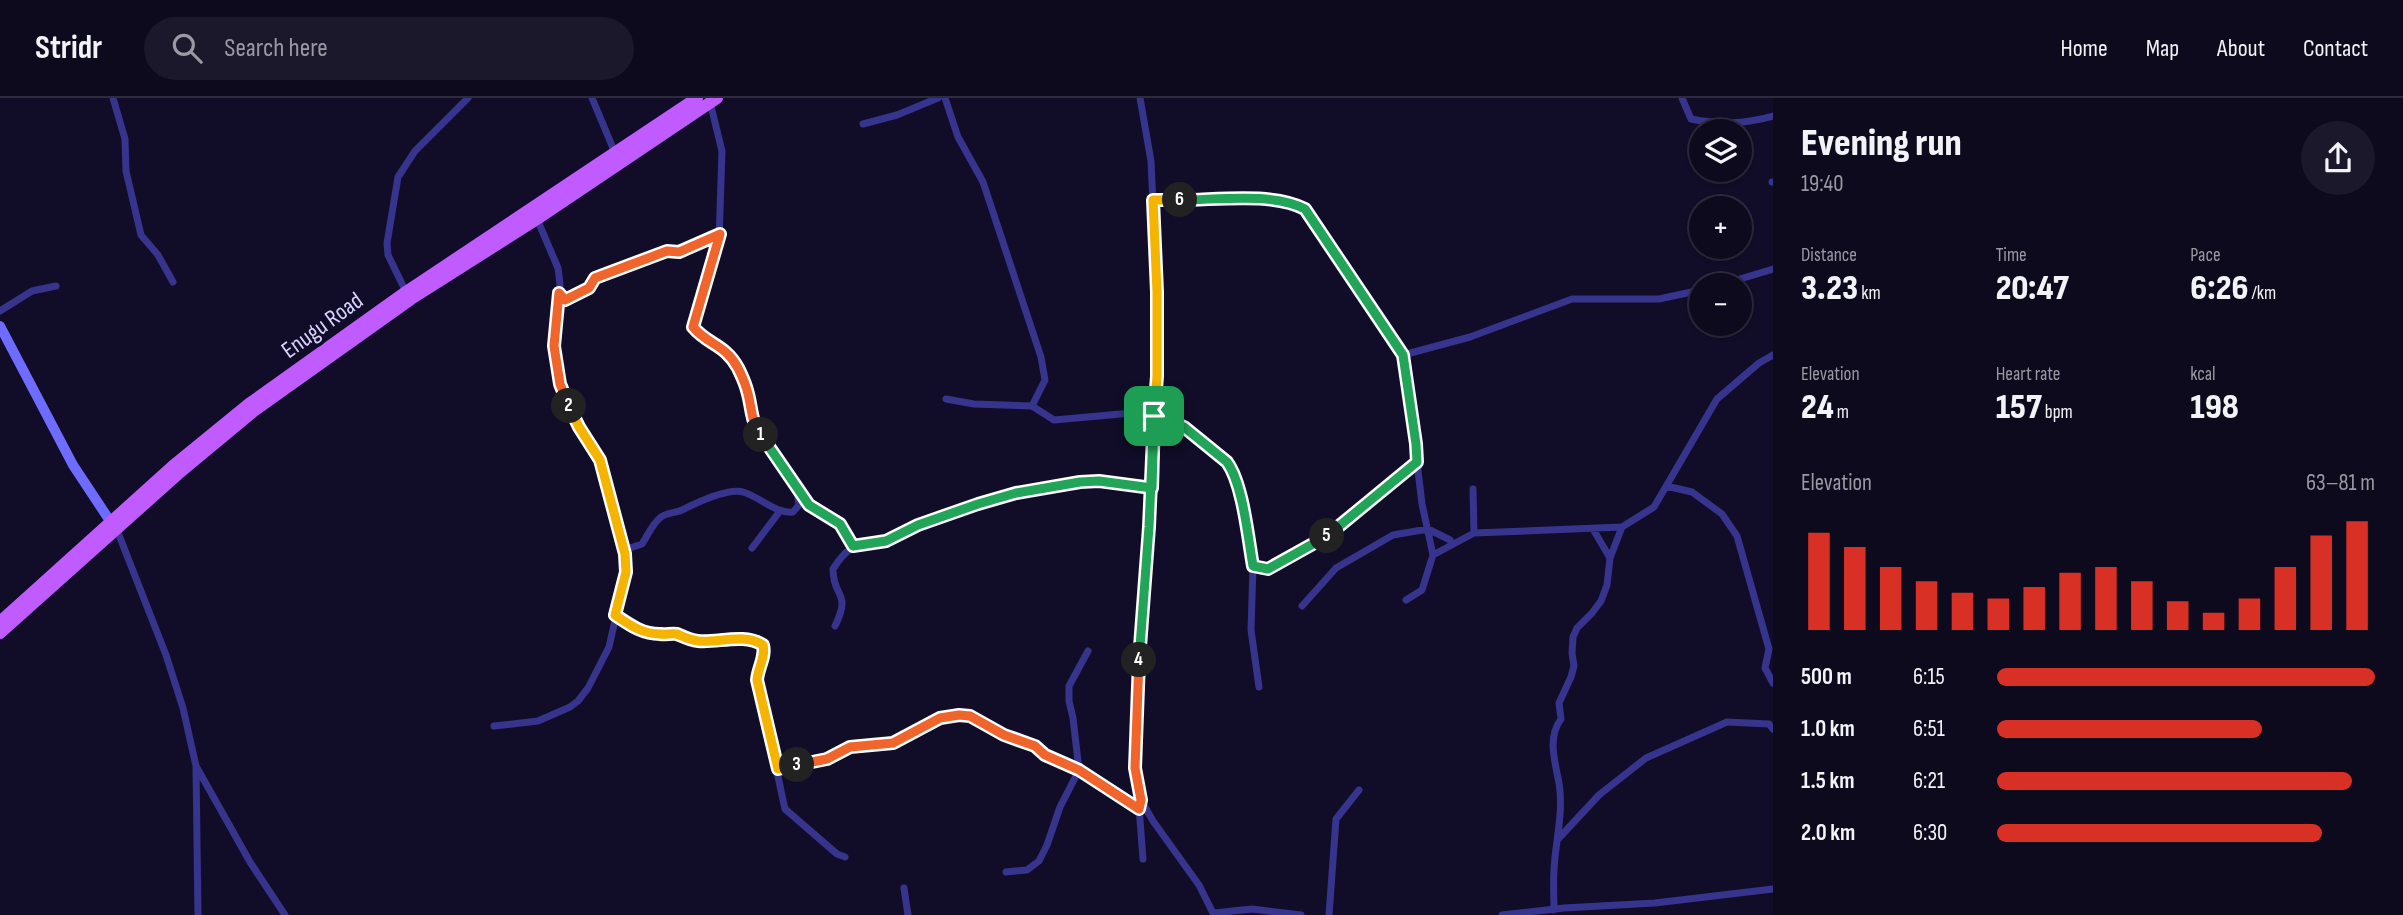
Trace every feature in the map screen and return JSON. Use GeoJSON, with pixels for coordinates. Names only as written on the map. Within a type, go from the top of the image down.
{"type":"FeatureCollection","features":[{"type":"Feature","properties":{"kind":"main road","name":"Enugu Road"},"geometry":{"type":"LineString","coordinates":[[0,622],[113,527],[173,466],[249,404],[405,292],[697,98]]}},
{"type":"Feature","properties":{"kind":"main road"},"geometry":{"type":"LineString","coordinates":[[0,633],[113,527],[255,410],[411,299],[537,219],[714,100]]}},
{"type":"Feature","properties":{"kind":"street"},"geometry":{"type":"LineString","coordinates":[[113,98],[125,139],[126,171],[141,235],[158,255],[173,282]]}},
{"type":"Feature","properties":{"kind":"street"},"geometry":{"type":"LineString","coordinates":[[405,292],[388,255],[387,243],[398,177],[415,150],[468,98]]}},
{"type":"Feature","properties":{"kind":"street"},"geometry":{"type":"LineString","coordinates":[[592,98],[615,153]]}},
{"type":"Feature","properties":{"kind":"street"},"geometry":{"type":"LineString","coordinates":[[863,124],[897,115],[938,98]]}},
{"type":"Feature","properties":{"kind":"street"},"geometry":{"type":"LineString","coordinates":[[945,98],[958,137],[983,182],[1041,357],[1045,380],[1032,406]]}},
{"type":"Feature","properties":{"kind":"street"},"geometry":{"type":"LineString","coordinates":[[1140,98],[1151,161],[1157,304],[1152,488],[1141,618],[1136,733],[1135,768],[1141,800],[1199,885],[1214,914],[1252,909],[1301,915]]}},
{"type":"Feature","properties":{"kind":"street"},"geometry":{"type":"LineString","coordinates":[[1682,98],[1691,119],[1718,124],[1749,123],[1773,116]]}},
{"type":"Feature","properties":{"kind":"street"},"geometry":{"type":"LineString","coordinates":[[714,100],[722,150],[720,234],[693,327],[698,333],[722,347],[737,366],[748,391],[751,419],[809,505],[840,524],[853,546]]}},
{"type":"Feature","properties":{"kind":"street"},"geometry":{"type":"LineString","coordinates":[[1153,200],[1262,199],[1292,202],[1305,209],[1403,355],[1433,555],[1422,590],[1406,600]]}},
{"type":"Feature","properties":{"kind":"street"},"geometry":{"type":"LineString","coordinates":[[495,726],[538,721],[578,701],[588,688],[609,647],[626,572],[624,550],[600,460],[579,427],[560,384],[554,346],[559,293],[558,268],[537,219]]}},
{"type":"Feature","properties":{"kind":"street"},"geometry":{"type":"LineString","coordinates":[[559,293],[565,300],[589,288],[595,278],[667,251],[679,252],[720,234]]}},
{"type":"Feature","properties":{"kind":"street"},"geometry":{"type":"LineString","coordinates":[[1752,275],[1773,269]]}},
{"type":"Feature","properties":{"kind":"street"},"geometry":{"type":"LineString","coordinates":[[0,311],[32,291],[56,286]]}},
{"type":"Feature","properties":{"kind":"street"},"geometry":{"type":"LineString","coordinates":[[1403,355],[1470,337],[1572,299],[1659,299],[1689,293]]}},
{"type":"Feature","properties":{"kind":"street"},"geometry":{"type":"LineString","coordinates":[[0,326],[73,465],[113,527],[166,655],[184,708],[196,766],[198,915]]}},
{"type":"Feature","properties":{"kind":"street"},"geometry":{"type":"LineString","coordinates":[[1433,555],[1474,533],[1622,527],[1654,506],[1717,400],[1773,355]]}},
{"type":"Feature","properties":{"kind":"street"},"geometry":{"type":"LineString","coordinates":[[946,399],[974,404],[1032,406],[1054,420],[1132,412],[1154,415],[1184,427],[1227,462],[1238,484],[1253,566],[1251,630],[1259,687]]}},
{"type":"Feature","properties":{"kind":"street"},"geometry":{"type":"LineString","coordinates":[[1253,566],[1268,569],[1334,531],[1358,508],[1417,462]]}},
{"type":"Feature","properties":{"kind":"street"},"geometry":{"type":"LineString","coordinates":[[835,626],[844,602],[833,580],[833,569],[853,546],[886,541],[918,525],[1016,493],[1099,481],[1152,488]]}},
{"type":"Feature","properties":{"kind":"street"},"geometry":{"type":"LineString","coordinates":[[1666,486],[1692,492],[1722,514],[1737,536],[1769,649],[1765,668],[1773,683]]}},
{"type":"Feature","properties":{"kind":"street"},"geometry":{"type":"LineString","coordinates":[[624,550],[642,544],[661,517],[691,504],[735,491],[748,494],[780,511],[797,509],[799,500],[796,487]]}},
{"type":"Feature","properties":{"kind":"street"},"geometry":{"type":"LineString","coordinates":[[1474,489],[1474,533]]}},
{"type":"Feature","properties":{"kind":"street"},"geometry":{"type":"LineString","coordinates":[[752,548],[780,511]]}},
{"type":"Feature","properties":{"kind":"street"},"geometry":{"type":"LineString","coordinates":[[1554,910],[1554,869],[1559,838],[1559,784],[1552,744],[1557,725],[1562,719],[1559,704],[1574,666],[1573,637],[1577,628],[1601,601],[1607,585],[1610,558],[1622,527]]}},
{"type":"Feature","properties":{"kind":"street"},"geometry":{"type":"LineString","coordinates":[[1302,606],[1341,565],[1393,535],[1428,529],[1450,540]]}},
{"type":"Feature","properties":{"kind":"street"},"geometry":{"type":"LineString","coordinates":[[1592,529],[1610,558]]}},
{"type":"Feature","properties":{"kind":"street"},"geometry":{"type":"LineString","coordinates":[[615,615],[639,631],[675,634],[685,639],[700,641],[737,639],[763,645],[765,654],[758,668],[757,680],[787,811],[837,854],[845,857]]}},
{"type":"Feature","properties":{"kind":"street"},"geometry":{"type":"LineString","coordinates":[[1006,872],[1027,870],[1039,861],[1060,807],[1079,770],[1069,686],[1088,651]]}},
{"type":"Feature","properties":{"kind":"street"},"geometry":{"type":"LineString","coordinates":[[778,769],[827,759],[850,747],[893,743],[940,718],[970,716],[1079,770],[1139,809]]}},
{"type":"Feature","properties":{"kind":"street"},"geometry":{"type":"LineString","coordinates":[[1559,838],[1599,796],[1646,758],[1727,722],[1772,723]]}},
{"type":"Feature","properties":{"kind":"street"},"geometry":{"type":"LineString","coordinates":[[196,766],[250,862],[285,915]]}},
{"type":"Feature","properties":{"kind":"street"},"geometry":{"type":"LineString","coordinates":[[1329,915],[1336,819],[1359,790]]}},
{"type":"Feature","properties":{"kind":"street"},"geometry":{"type":"LineString","coordinates":[[1141,800],[1139,809],[1143,859]]}},
{"type":"Feature","properties":{"kind":"street"},"geometry":{"type":"LineString","coordinates":[[904,888],[908,915]]}},
{"type":"Feature","properties":{"kind":"street"},"geometry":{"type":"LineString","coordinates":[[1502,915],[1655,903],[1773,889]]}},
{"type":"Feature","properties":{"kind":"route"},"geometry":{"type":"LineString","coordinates":[[1154,416],[1153,458],[1152,488],[1099,481],[1016,493],[918,525],[886,541],[853,546],[840,524],[809,505],[757,430],[751,419],[748,391],[731,357],[722,347],[698,333],[693,327],[720,234],[679,252],[667,251],[595,278],[581,294],[565,300],[559,293],[554,346],[560,384],[579,427],[600,460],[625,554],[626,572],[615,615],[639,631],[659,635],[675,634],[685,639],[700,641],[737,639],[763,645],[765,654],[758,668],[757,680],[778,769],[827,759],[850,747],[863,744],[893,743],[940,718],[970,716],[1079,770],[1139,809],[1141,800],[1135,768],[1136,733],[1141,618],[1152,488],[1154,413],[1184,427],[1232,468],[1238,484],[1253,566],[1268,569],[1334,531],[1358,508],[1417,462],[1403,355],[1311,216],[1292,202],[1262,199],[1153,200],[1157,292],[1157,376],[1154,413],[1154,416]]}}]}
